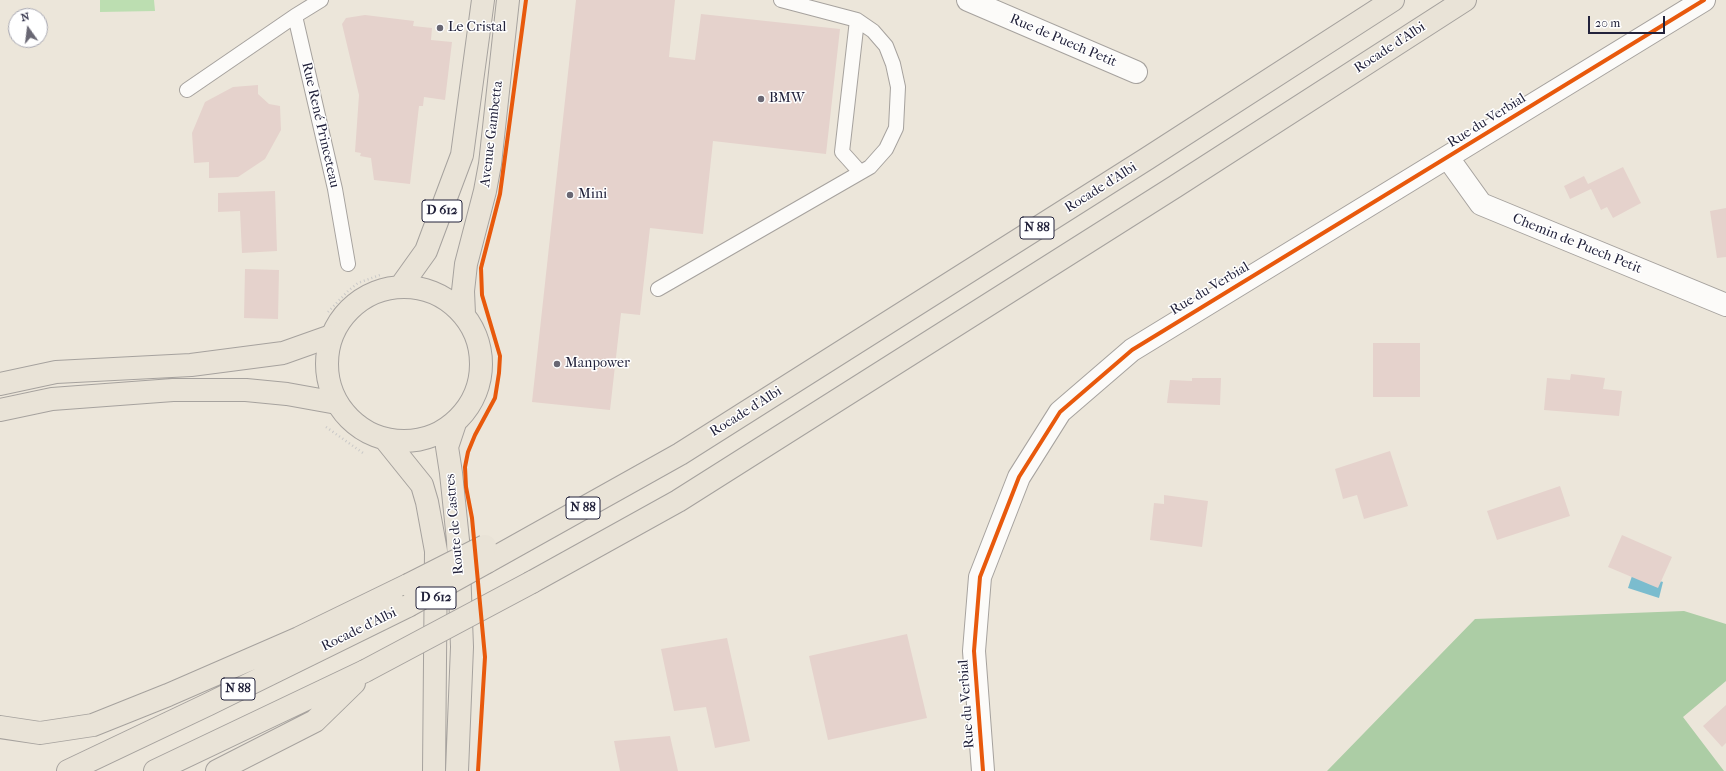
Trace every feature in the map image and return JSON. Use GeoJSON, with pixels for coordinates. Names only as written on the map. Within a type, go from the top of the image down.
{"type":"FeatureCollection","features":[{"type":"Feature","properties":{"kind":"main road","name":"Avenue Gambetta"},"geometry":{"type":"LineString","coordinates":[[401,286],[426,251],[462,155],[483,0]]}},
{"type":"Feature","properties":{"kind":"main road","name":"D 612"},"geometry":{"type":"LineString","coordinates":[[495,116],[491,72],[499,0]]}},
{"type":"Feature","properties":{"kind":"main road","name":"Avenue Gambetta"},"geometry":{"type":"LineString","coordinates":[[464,314],[463,291],[466,264],[485,191],[490,164],[508,0]]}},
{"type":"Feature","properties":{"kind":"main road","name":"Rocade d'Albi"},"geometry":{"type":"LineString","coordinates":[[68,771],[680,454],[1148,158],[1393,0]]}},
{"type":"Feature","properties":{"kind":"main road","name":"Rocade d'Albi"},"geometry":{"type":"LineString","coordinates":[[155,771],[366,671],[532,582],[678,501],[1170,191],[1465,0]]}},
{"type":"Feature","properties":{"kind":"main road"},"geometry":{"type":"LineString","coordinates":[[0,384],[56,372],[191,365],[283,353],[327,327],[356,304],[380,290],[401,286],[428,290],[450,301],[464,314],[478,338],[483,364],[480,382],[470,407],[455,423],[432,437],[412,442],[385,439],[360,429],[338,403],[329,386],[326,359],[327,327]]}},
{"type":"Feature","properties":{"kind":"main road"},"geometry":{"type":"LineString","coordinates":[[0,410],[52,399],[173,390],[246,390],[287,394],[338,403]]}},
{"type":"Feature","properties":{"kind":"main road","name":"Route de Castres"},"geometry":{"type":"LineString","coordinates":[[455,423],[447,447],[458,540],[462,647],[457,771]]}},
{"type":"Feature","properties":{"kind":"main road","name":"Route de Castres"},"geometry":{"type":"LineString","coordinates":[[385,439],[422,484],[427,502],[436,551],[434,771]]}},
{"type":"Feature","properties":{"kind":"main road"},"geometry":{"type":"LineString","coordinates":[[0,727],[40,733],[93,724],[168,695],[299,638],[408,595]]}},
{"type":"Feature","properties":{"kind":"main road"},"geometry":{"type":"LineString","coordinates":[[217,771],[315,721],[366,671]]}},
{"type":"Feature","properties":{"kind":"street","name":"Rue de Puech Petit"},"geometry":{"type":"LineString","coordinates":[[968,0],[1136,72]]}},
{"type":"Feature","properties":{"kind":"street","name":"Rue du Verbial"},"geometry":{"type":"LineString","coordinates":[[983,771],[974,651],[980,577],[1018,477],[1060,412],[1132,350],[1704,0]]}},
{"type":"Feature","properties":{"kind":"street","name":"Chemin de Puech Petit"},"geometry":{"type":"LineString","coordinates":[[1448,158],[1481,204],[1726,305]]}},
{"type":"Feature","properties":{"kind":"lane"},"geometry":{"type":"LineString","coordinates":[[187,90],[294,16],[321,0]]}},
{"type":"Feature","properties":{"kind":"lane"},"geometry":{"type":"LineString","coordinates":[[658,290],[870,167],[886,149],[896,128],[898,87],[893,64],[886,46],[873,31],[857,20],[781,0]]}},
{"type":"Feature","properties":{"kind":"lane","name":"Rue René Princeteau"},"geometry":{"type":"LineString","coordinates":[[294,16],[335,189],[348,264]]}},
{"type":"Feature","properties":{"kind":"lane"},"geometry":{"type":"LineString","coordinates":[[857,20],[842,152],[860,172]]}},
{"type":"Feature","properties":{"kind":"path"},"geometry":{"type":"LineString","coordinates":[[327,327],[348,291],[358,283],[382,274]]}},
{"type":"Feature","properties":{"kind":"path"},"geometry":{"type":"LineString","coordinates":[[322,424],[366,454]]}},
{"type":"Feature","properties":{"kind":"green space"},"geometry":{"type":"Polygon","coordinates":[[[100,0],[154,0],[155,11],[100,12],[100,0]]]}},
{"type":"Feature","properties":{"kind":"green space"},"geometry":{"type":"Polygon","coordinates":[[[1684,611],[1726,624],[1726,681],[1683,717],[1724,771],[1327,771],[1475,619],[1684,611]]]}},
{"type":"Feature","properties":{"kind":"water"},"geometry":{"type":"Polygon","coordinates":[[[1633,573],[1663,582],[1659,598],[1628,588],[1633,573]]]}},
{"type":"Feature","properties":{"kind":"building"},"geometry":{"type":"Polygon","coordinates":[[[576,0],[675,0],[669,57],[695,60],[701,14],[840,29],[826,154],[713,141],[703,234],[650,228],[640,315],[621,313],[610,410],[532,402],[576,0]]]}},
{"type":"Feature","properties":{"kind":"building"},"geometry":{"type":"Polygon","coordinates":[[[365,15],[414,21],[413,26],[432,28],[431,40],[452,42],[445,100],[424,97],[423,106],[419,106],[410,184],[374,180],[371,158],[360,156],[361,153],[355,152],[359,95],[342,24],[346,18],[365,15]]]}},
{"type":"Feature","properties":{"kind":"building"},"geometry":{"type":"Polygon","coordinates":[[[258,85],[258,94],[269,104],[280,106],[281,130],[265,159],[238,177],[209,178],[209,162],[194,163],[192,133],[205,102],[233,87],[258,85]]]}},
{"type":"Feature","properties":{"kind":"building"},"geometry":{"type":"Polygon","coordinates":[[[1623,167],[1641,203],[1613,218],[1607,207],[1601,210],[1591,189],[1570,199],[1564,186],[1584,176],[1588,184],[1623,167]]]}},
{"type":"Feature","properties":{"kind":"building"},"geometry":{"type":"Polygon","coordinates":[[[275,191],[277,251],[242,253],[240,211],[218,212],[218,193],[275,191]]]}},
{"type":"Feature","properties":{"kind":"building"},"geometry":{"type":"Polygon","coordinates":[[[1726,208],[1726,257],[1717,258],[1710,211],[1726,208]]]}},
{"type":"Feature","properties":{"kind":"building"},"geometry":{"type":"Polygon","coordinates":[[[245,269],[279,270],[278,319],[244,318],[245,269]]]}},
{"type":"Feature","properties":{"kind":"building"},"geometry":{"type":"Polygon","coordinates":[[[1373,343],[1420,343],[1420,397],[1373,397],[1373,343]]]}},
{"type":"Feature","properties":{"kind":"building"},"geometry":{"type":"Polygon","coordinates":[[[1571,374],[1605,378],[1603,389],[1622,391],[1619,416],[1544,410],[1547,378],[1570,380],[1571,374]]]}},
{"type":"Feature","properties":{"kind":"building"},"geometry":{"type":"Polygon","coordinates":[[[1192,378],[1221,378],[1220,405],[1167,403],[1170,380],[1192,381],[1192,378]]]}},
{"type":"Feature","properties":{"kind":"building"},"geometry":{"type":"Polygon","coordinates":[[[1390,451],[1408,506],[1364,519],[1357,495],[1343,499],[1335,469],[1390,451]]]}},
{"type":"Feature","properties":{"kind":"building"},"geometry":{"type":"Polygon","coordinates":[[[1560,486],[1570,516],[1497,540],[1487,511],[1560,486]]]}},
{"type":"Feature","properties":{"kind":"building"},"geometry":{"type":"Polygon","coordinates":[[[1164,495],[1208,501],[1202,547],[1150,540],[1154,503],[1164,504],[1164,495]]]}},
{"type":"Feature","properties":{"kind":"building"},"geometry":{"type":"Polygon","coordinates":[[[1622,535],[1672,557],[1658,588],[1608,567],[1622,535]]]}},
{"type":"Feature","properties":{"kind":"building"},"geometry":{"type":"Polygon","coordinates":[[[907,634],[927,718],[828,740],[809,656],[907,634]]]}},
{"type":"Feature","properties":{"kind":"building"},"geometry":{"type":"Polygon","coordinates":[[[727,638],[750,741],[715,748],[706,707],[674,711],[661,649],[727,638]]]}},
{"type":"Feature","properties":{"kind":"building"},"geometry":{"type":"Polygon","coordinates":[[[1726,705],[1726,743],[1722,747],[1703,726],[1726,705]]]}},
{"type":"Feature","properties":{"kind":"building"},"geometry":{"type":"Polygon","coordinates":[[[670,736],[678,771],[620,771],[614,741],[670,736]]]}},
{"type":"Feature","properties":{"kind":"cycle path"},"geometry":{"type":"LineString","coordinates":[[478,771],[485,657],[472,518],[466,487],[465,467],[468,452],[475,435],[495,398],[499,373],[500,356],[482,295],[481,268],[500,194],[526,0]]}},
{"type":"Feature","properties":{"kind":"cycle path"},"geometry":{"type":"LineString","coordinates":[[983,771],[974,651],[980,577],[1019,477],[1060,412],[1132,350],[1704,0]]}},
{"type":"Feature","properties":{"kind":"place","name":"Le Cristal"},"geometry":{"type":"Point","coordinates":[440,28]}},
{"type":"Feature","properties":{"kind":"place","name":"BMW"},"geometry":{"type":"Point","coordinates":[761,99]}},
{"type":"Feature","properties":{"kind":"place","name":"Mini"},"geometry":{"type":"Point","coordinates":[570,195]}},
{"type":"Feature","properties":{"kind":"place","name":"Manpower"},"geometry":{"type":"Point","coordinates":[557,364]}}]}
